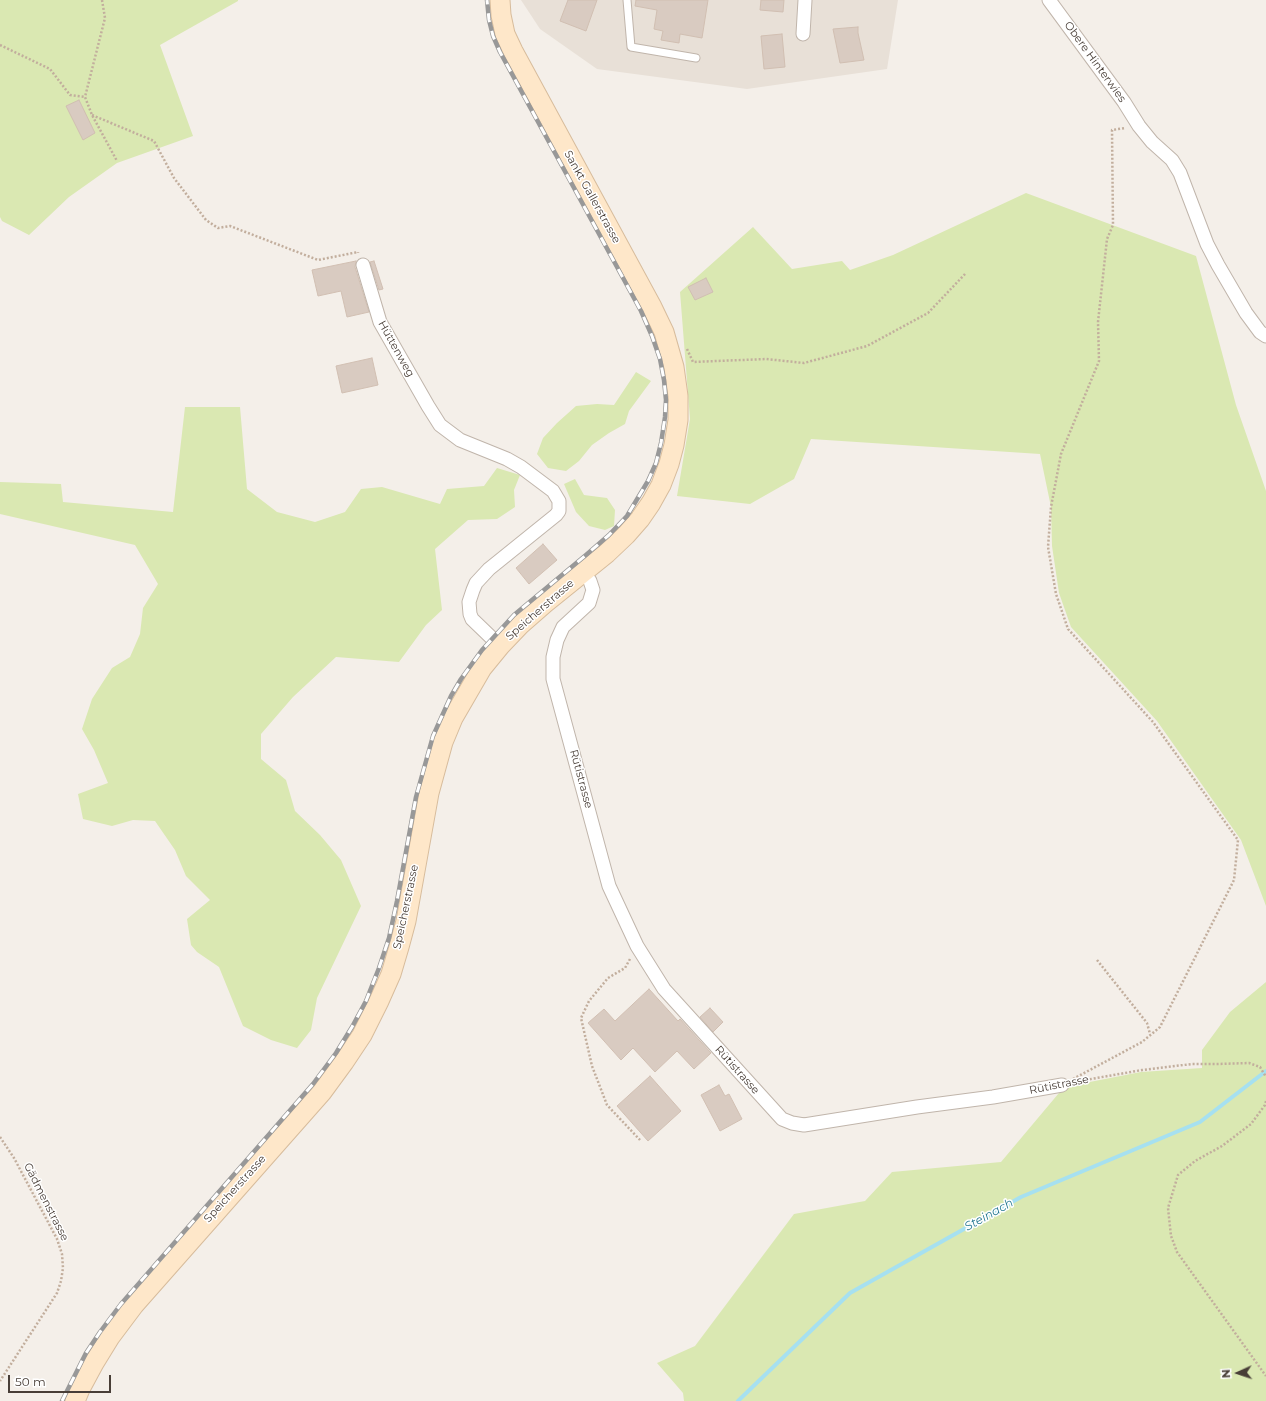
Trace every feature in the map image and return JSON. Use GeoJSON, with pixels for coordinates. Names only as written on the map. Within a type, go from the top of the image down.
{"type":"FeatureCollection","features":[{"type":"Feature","properties":{"kind":"main road","name":"Sankt Gallerstrasse"},"geometry":{"type":"LineString","coordinates":[[500,0],[500,15],[505,34],[513,51],[652,307],[664,332],[674,367],[678,396]]}},
{"type":"Feature","properties":{"kind":"main road","name":"Speicherstrasse"},"geometry":{"type":"LineString","coordinates":[[75,1401],[94,1363],[110,1337],[134,1305],[322,1092],[362,1035],[391,974],[399,947],[406,921],[429,793],[443,742],[453,718],[482,668],[500,646],[521,624],[545,603],[607,553],[640,519],[651,503],[666,471],[674,445],[678,420],[678,396]]}},
{"type":"Feature","properties":{"kind":"street"},"geometry":{"type":"LineString","coordinates":[[803,34],[805,0]]}},
{"type":"Feature","properties":{"kind":"street","name":"Obere Hinterwies"},"geometry":{"type":"LineString","coordinates":[[1049,0],[1124,102],[1139,126],[1152,142],[1172,160],[1180,173],[1207,244],[1218,265],[1246,313],[1260,332],[1266,336]]}},
{"type":"Feature","properties":{"kind":"street","name":"Hüttenweg"},"geometry":{"type":"LineString","coordinates":[[363,264],[380,322],[440,425],[460,440],[507,459],[522,467],[553,491],[559,501],[556,515],[489,569],[476,583],[473,590],[469,602],[472,619],[500,646]]}},
{"type":"Feature","properties":{"kind":"street","name":"Rütistrasse"},"geometry":{"type":"LineString","coordinates":[[584,572],[590,581],[593,590],[588,603],[564,627],[557,640],[553,656],[553,678],[609,886],[637,946],[664,989],[782,1119],[792,1123],[804,1125],[917,1107],[992,1098],[1062,1085]]}},
{"type":"Feature","properties":{"kind":"lane"},"geometry":{"type":"LineString","coordinates":[[627,0],[631,48],[696,58]]}},
{"type":"Feature","properties":{"kind":"path"},"geometry":{"type":"LineString","coordinates":[[102,0],[105,18],[85,97],[92,115],[117,161]]}},
{"type":"Feature","properties":{"kind":"path"},"geometry":{"type":"LineString","coordinates":[[0,45],[50,69],[70,95],[85,97]]}},
{"type":"Feature","properties":{"kind":"path"},"geometry":{"type":"LineString","coordinates":[[92,115],[154,141],[174,178],[206,220],[218,228],[230,226],[318,260],[358,252],[363,264]]}},
{"type":"Feature","properties":{"kind":"path"},"geometry":{"type":"LineString","coordinates":[[1062,1085],[1142,1042],[1160,1027],[1234,880],[1238,840],[1153,722],[1068,629],[1056,594],[1048,547],[1052,507],[1061,454],[1099,362],[1098,322],[1107,239],[1113,225],[1112,130],[1139,126]]}},
{"type":"Feature","properties":{"kind":"path"},"geometry":{"type":"LineString","coordinates":[[685,344],[692,362],[766,359],[804,363],[867,346],[928,313],[966,273]]}},
{"type":"Feature","properties":{"kind":"path"},"geometry":{"type":"LineString","coordinates":[[637,946],[625,968],[608,978],[589,1001],[581,1018],[592,1066],[607,1104],[640,1140]]}},
{"type":"Feature","properties":{"kind":"path"},"geometry":{"type":"LineString","coordinates":[[1097,960],[1147,1023],[1150,1034]]}},
{"type":"Feature","properties":{"kind":"path","name":"Rütistrasse"},"geometry":{"type":"LineString","coordinates":[[1062,1085],[1142,1070],[1192,1064],[1249,1063],[1260,1067],[1266,1077]]}},
{"type":"Feature","properties":{"kind":"path"},"geometry":{"type":"LineString","coordinates":[[1266,1101],[1265,1105],[1251,1124],[1222,1146],[1195,1161],[1178,1174],[1168,1208],[1171,1236],[1177,1252],[1266,1376]]}},
{"type":"Feature","properties":{"kind":"path","name":"Gädmenstrasse"},"geometry":{"type":"LineString","coordinates":[[0,1137],[14,1158],[57,1239],[62,1254],[63,1268],[57,1293],[0,1381]]}},
{"type":"Feature","properties":{"kind":"shaded area"},"geometry":{"type":"Polygon","coordinates":[[[521,0],[898,0],[887,69],[747,89],[597,69],[540,29],[521,0]]]}},
{"type":"Feature","properties":{"kind":"green space"},"geometry":{"type":"Polygon","coordinates":[[[0,0],[238,1],[160,45],[193,136],[117,163],[69,197],[29,235],[2,221],[0,217],[0,0]]]}},
{"type":"Feature","properties":{"kind":"green space"},"geometry":{"type":"Polygon","coordinates":[[[1026,193],[1196,256],[1236,405],[1266,491],[1266,906],[1241,840],[1157,721],[1071,627],[1059,593],[1052,546],[1051,507],[1040,454],[811,439],[794,479],[750,504],[677,496],[690,419],[680,292],[753,227],[792,269],[842,261],[850,270],[893,255],[1026,193]]]}},
{"type":"Feature","properties":{"kind":"green space"},"geometry":{"type":"Polygon","coordinates":[[[636,372],[651,381],[629,411],[625,424],[592,445],[579,461],[566,471],[548,468],[537,454],[543,438],[576,406],[597,404],[614,405],[636,372]]]}},
{"type":"Feature","properties":{"kind":"green space"},"geometry":{"type":"Polygon","coordinates":[[[185,407],[240,407],[247,489],[277,512],[315,522],[345,512],[361,489],[382,487],[440,504],[447,489],[484,486],[497,468],[520,475],[514,490],[515,507],[497,519],[468,520],[435,549],[442,610],[426,625],[399,662],[336,657],[293,697],[261,734],[261,759],[286,780],[295,811],[320,835],[341,860],[361,906],[317,998],[311,1030],[297,1048],[271,1040],[243,1026],[219,967],[197,952],[191,945],[187,919],[210,900],[186,876],[175,850],[155,821],[133,820],[112,826],[83,819],[78,794],[108,783],[94,750],[82,729],[92,699],[112,668],[130,657],[140,634],[143,608],[158,584],[135,545],[0,514],[0,482],[61,484],[63,502],[173,512],[185,407]]]}},
{"type":"Feature","properties":{"kind":"green space"},"geometry":{"type":"Polygon","coordinates":[[[575,479],[584,495],[607,498],[615,510],[614,526],[605,530],[589,526],[576,512],[564,484],[575,479]]]}},
{"type":"Feature","properties":{"kind":"green space"},"geometry":{"type":"Polygon","coordinates":[[[1266,982],[1266,1401],[684,1401],[683,1393],[657,1363],[695,1346],[794,1214],[865,1201],[892,1172],[1001,1162],[1064,1087],[1141,1072],[1202,1068],[1202,1050],[1230,1012],[1266,982]]]}},
{"type":"Feature","properties":{"kind":"building"},"geometry":{"type":"Polygon","coordinates":[[[568,0],[597,0],[586,31],[560,21],[568,0]]]}},
{"type":"Feature","properties":{"kind":"building"},"geometry":{"type":"Polygon","coordinates":[[[636,0],[708,0],[702,38],[680,34],[679,43],[661,40],[663,31],[654,29],[657,10],[635,6],[636,0]]]}},
{"type":"Feature","properties":{"kind":"building"},"geometry":{"type":"Polygon","coordinates":[[[761,0],[784,0],[783,12],[760,10],[761,0]]]}},
{"type":"Feature","properties":{"kind":"building"},"geometry":{"type":"Polygon","coordinates":[[[858,27],[864,60],[840,63],[833,29],[858,27]]]}},
{"type":"Feature","properties":{"kind":"building"},"geometry":{"type":"Polygon","coordinates":[[[782,34],[785,67],[764,69],[761,36],[782,34]]]}},
{"type":"Feature","properties":{"kind":"building"},"geometry":{"type":"Polygon","coordinates":[[[79,100],[95,133],[83,140],[66,106],[79,100]]]}},
{"type":"Feature","properties":{"kind":"building"},"geometry":{"type":"Polygon","coordinates":[[[356,261],[355,267],[369,312],[347,317],[341,291],[318,296],[312,270],[356,261]]]}},
{"type":"Feature","properties":{"kind":"building"},"geometry":{"type":"Polygon","coordinates":[[[374,261],[383,289],[379,290],[370,262],[374,261]]]}},
{"type":"Feature","properties":{"kind":"building"},"geometry":{"type":"Polygon","coordinates":[[[706,278],[713,292],[695,300],[688,287],[706,278]]]}},
{"type":"Feature","properties":{"kind":"building"},"geometry":{"type":"Polygon","coordinates":[[[372,358],[378,385],[342,393],[336,366],[372,358]]]}},
{"type":"Feature","properties":{"kind":"building"},"geometry":{"type":"Polygon","coordinates":[[[543,544],[557,560],[529,584],[516,568],[543,544]]]}},
{"type":"Feature","properties":{"kind":"building"},"geometry":{"type":"Polygon","coordinates":[[[649,989],[678,1021],[680,1019],[711,1053],[694,1069],[677,1051],[655,1072],[633,1048],[621,1060],[588,1023],[604,1009],[615,1021],[649,989]]]}},
{"type":"Feature","properties":{"kind":"building"},"geometry":{"type":"Polygon","coordinates":[[[710,1008],[723,1022],[713,1032],[700,1017],[710,1008]]]}},
{"type":"Feature","properties":{"kind":"building"},"geometry":{"type":"Polygon","coordinates":[[[650,1076],[681,1111],[648,1141],[617,1106],[650,1076]]]}},
{"type":"Feature","properties":{"kind":"building"},"geometry":{"type":"Polygon","coordinates":[[[719,1085],[725,1096],[729,1094],[742,1119],[720,1131],[701,1095],[719,1085]]]}},
{"type":"Feature","properties":{"kind":"waterway","name":"Steinach"},"geometry":{"type":"LineString","coordinates":[[738,1401],[850,1293],[1021,1197],[1200,1122],[1266,1071]]}},
{"type":"Feature","properties":{"kind":"railway"},"geometry":{"type":"LineString","coordinates":[[62,1401],[86,1353],[121,1304],[313,1084],[336,1053],[352,1027],[366,1001],[389,938],[416,797],[433,736],[451,696],[461,679],[482,650],[514,615],[609,535],[627,516],[648,481],[656,463],[661,443],[666,400],[660,359],[652,336],[641,311],[500,52],[493,36],[489,20],[487,0]]}}]}
